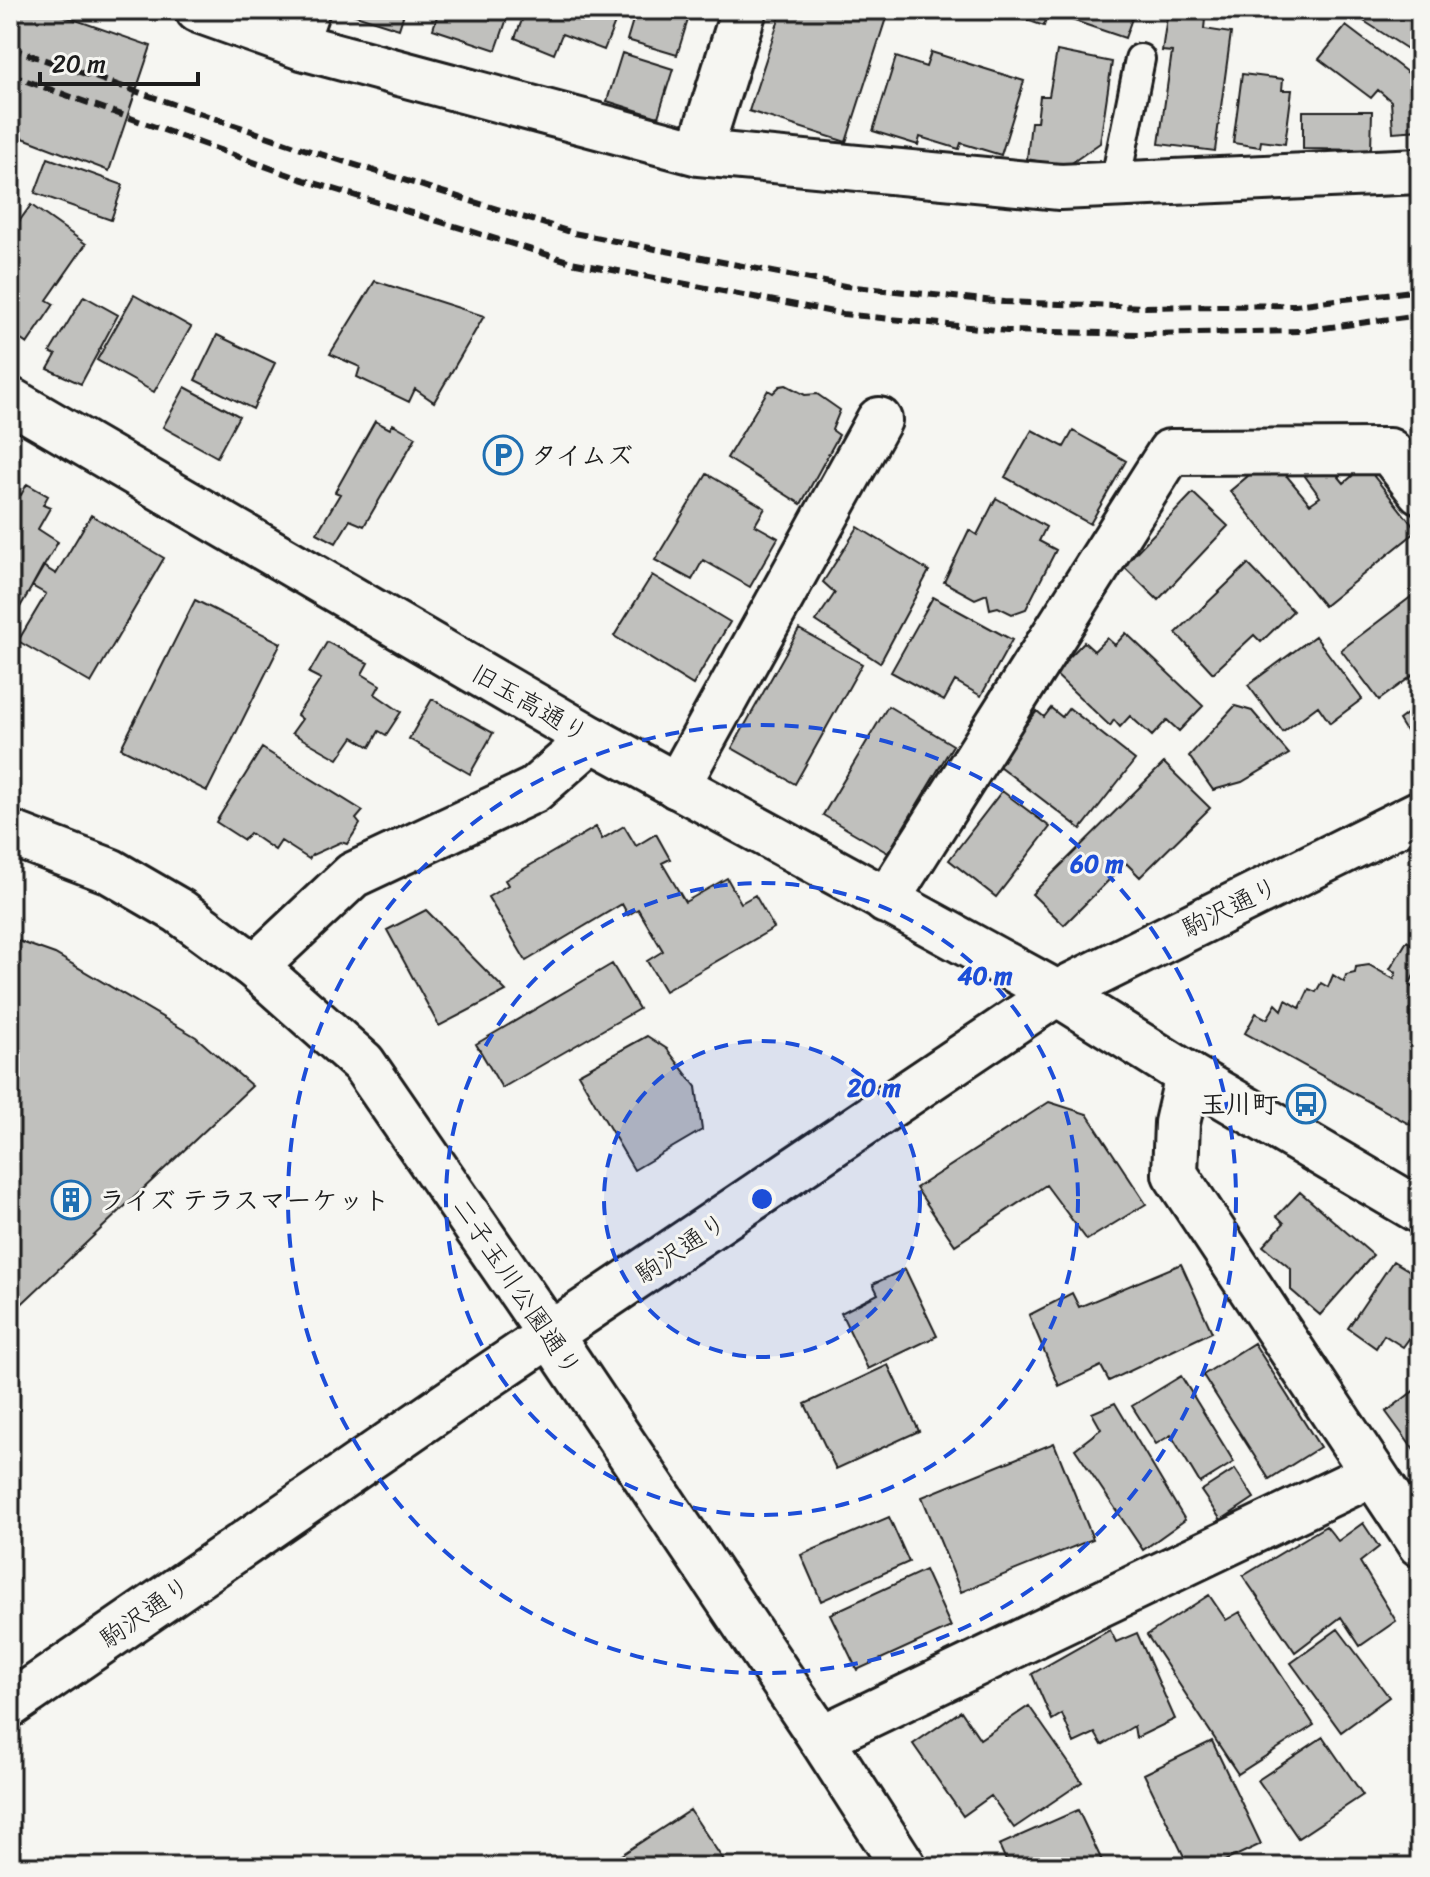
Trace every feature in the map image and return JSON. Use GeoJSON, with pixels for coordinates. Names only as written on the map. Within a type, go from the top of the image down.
{"type":"FeatureCollection","features":[{"type":"Feature","properties":{"kind":"street"},"geometry":{"type":"LineString","coordinates":[[198,10],[309,28],[699,153],[1060,187],[1420,171]]}},
{"type":"Feature","properties":{"kind":"street"},"geometry":{"type":"LineString","coordinates":[[699,153],[744,10]]}},
{"type":"Feature","properties":{"kind":"street","name":"旧玉高通り"},"geometry":{"type":"LineString","coordinates":[[10,400],[592,739],[1057,993],[1188,1075],[1420,1211]]}},
{"type":"Feature","properties":{"kind":"street"},"geometry":{"type":"LineString","coordinates":[[677,786],[879,420]]}},
{"type":"Feature","properties":{"kind":"street"},"geometry":{"type":"LineString","coordinates":[[886,901],[1170,452],[1389,451],[1420,491]]}},
{"type":"Feature","properties":{"kind":"street"},"geometry":{"type":"LineString","coordinates":[[255,967],[353,875],[534,790],[592,739]]}},
{"type":"Feature","properties":{"kind":"street","name":"駒沢通り"},"geometry":{"type":"LineString","coordinates":[[10,1705],[1057,993],[1420,813]]}},
{"type":"Feature","properties":{"kind":"street","name":"二子玉川公園通り"},"geometry":{"type":"LineString","coordinates":[[10,833],[110,871],[179,911],[255,967],[363,1063],[551,1336],[904,1867]]}},
{"type":"Feature","properties":{"kind":"street"},"geometry":{"type":"LineString","coordinates":[[1188,1075],[1177,1123],[1175,1174],[1420,1544]]}},
{"type":"Feature","properties":{"kind":"street"},"geometry":{"type":"LineString","coordinates":[[821,1738],[1372,1474]]}},
{"type":"Feature","properties":{"kind":"lane"},"geometry":{"type":"LineString","coordinates":[[1115,184],[1140,59]]}},
{"type":"Feature","properties":{"kind":"building"},"geometry":{"type":"Polygon","coordinates":[[[10,10],[47,10],[151,46],[109,171],[10,133],[10,10]]]}},
{"type":"Feature","properties":{"kind":"building"},"geometry":{"type":"Polygon","coordinates":[[[340,10],[405,10],[399,29],[340,10]]]}},
{"type":"Feature","properties":{"kind":"building"},"geometry":{"type":"Polygon","coordinates":[[[439,10],[510,10],[496,50],[433,29],[439,10]]]}},
{"type":"Feature","properties":{"kind":"building"},"geometry":{"type":"Polygon","coordinates":[[[526,10],[620,10],[604,50],[562,34],[554,54],[515,38],[526,10]]]}},
{"type":"Feature","properties":{"kind":"building"},"geometry":{"type":"Polygon","coordinates":[[[636,10],[691,10],[677,55],[627,40],[636,10]]]}},
{"type":"Feature","properties":{"kind":"building"},"geometry":{"type":"Polygon","coordinates":[[[782,10],[866,10],[886,18],[846,142],[749,111],[782,10]]]}},
{"type":"Feature","properties":{"kind":"building"},"geometry":{"type":"Polygon","coordinates":[[[998,10],[1049,10],[1044,26],[998,10]]]}},
{"type":"Feature","properties":{"kind":"building"},"geometry":{"type":"Polygon","coordinates":[[[1072,10],[1135,10],[1125,38],[1069,19],[1072,10]]]}},
{"type":"Feature","properties":{"kind":"building"},"geometry":{"type":"Polygon","coordinates":[[[1168,10],[1192,10],[1191,17],[1205,19],[1204,29],[1231,33],[1215,151],[1159,144],[1172,52],[1162,51],[1168,10]]]}},
{"type":"Feature","properties":{"kind":"building"},"geometry":{"type":"Polygon","coordinates":[[[1359,10],[1420,10],[1420,57],[1356,16],[1359,10]]]}},
{"type":"Feature","properties":{"kind":"building"},"geometry":{"type":"Polygon","coordinates":[[[1346,26],[1420,82],[1420,130],[1393,132],[1391,101],[1378,90],[1371,98],[1319,59],[1346,26]]]}},
{"type":"Feature","properties":{"kind":"building"},"geometry":{"type":"Polygon","coordinates":[[[1057,51],[1112,62],[1100,143],[1066,167],[1027,159],[1031,122],[1037,122],[1040,96],[1049,96],[1057,51]]]}},
{"type":"Feature","properties":{"kind":"building"},"geometry":{"type":"Polygon","coordinates":[[[931,52],[1024,81],[1001,155],[961,143],[959,149],[920,137],[918,145],[873,131],[896,57],[926,67],[931,52]]]}},
{"type":"Feature","properties":{"kind":"building"},"geometry":{"type":"Polygon","coordinates":[[[622,53],[673,69],[658,117],[607,101],[622,53]]]}},
{"type":"Feature","properties":{"kind":"building"},"geometry":{"type":"Polygon","coordinates":[[[1242,74],[1283,79],[1282,90],[1292,90],[1285,144],[1261,141],[1260,147],[1233,143],[1242,74]]]}},
{"type":"Feature","properties":{"kind":"building"},"geometry":{"type":"Polygon","coordinates":[[[1303,111],[1372,111],[1371,150],[1303,149],[1303,111]]]}},
{"type":"Feature","properties":{"kind":"building"},"geometry":{"type":"Polygon","coordinates":[[[48,158],[123,185],[111,220],[35,193],[48,158]]]}},
{"type":"Feature","properties":{"kind":"building"},"geometry":{"type":"Polygon","coordinates":[[[31,205],[86,244],[47,300],[54,304],[27,344],[10,332],[10,234],[31,205]]]}},
{"type":"Feature","properties":{"kind":"building"},"geometry":{"type":"Polygon","coordinates":[[[375,281],[484,316],[434,402],[415,389],[409,402],[357,377],[360,367],[330,354],[375,281]]]}},
{"type":"Feature","properties":{"kind":"building"},"geometry":{"type":"Polygon","coordinates":[[[134,295],[191,327],[154,392],[97,360],[134,295]]]}},
{"type":"Feature","properties":{"kind":"building"},"geometry":{"type":"Polygon","coordinates":[[[84,296],[118,315],[81,384],[48,369],[56,355],[50,352],[84,296]]]}},
{"type":"Feature","properties":{"kind":"building"},"geometry":{"type":"Polygon","coordinates":[[[217,335],[275,363],[253,409],[195,380],[217,335]]]}},
{"type":"Feature","properties":{"kind":"building"},"geometry":{"type":"Polygon","coordinates":[[[786,385],[805,395],[817,394],[840,410],[832,430],[839,435],[801,504],[727,458],[768,390],[773,393],[786,385]]]}},
{"type":"Feature","properties":{"kind":"building"},"geometry":{"type":"Polygon","coordinates":[[[185,387],[239,416],[217,457],[163,427],[185,387]]]}},
{"type":"Feature","properties":{"kind":"building"},"geometry":{"type":"Polygon","coordinates":[[[375,421],[390,429],[393,424],[416,437],[364,526],[350,520],[336,543],[317,533],[340,494],[335,492],[375,421]]]}},
{"type":"Feature","properties":{"kind":"building"},"geometry":{"type":"Polygon","coordinates":[[[1032,430],[1064,447],[1073,431],[1126,461],[1090,524],[1005,477],[1032,430]]]}},
{"type":"Feature","properties":{"kind":"building"},"geometry":{"type":"Polygon","coordinates":[[[1271,457],[1310,504],[1320,497],[1302,472],[1323,458],[1344,483],[1365,465],[1417,531],[1324,606],[1230,491],[1271,457]]]}},
{"type":"Feature","properties":{"kind":"building"},"geometry":{"type":"Polygon","coordinates":[[[707,474],[765,508],[755,525],[778,538],[750,587],[703,560],[692,580],[655,560],[707,474]]]}},
{"type":"Feature","properties":{"kind":"building"},"geometry":{"type":"Polygon","coordinates":[[[27,484],[48,496],[43,505],[50,508],[38,529],[58,542],[13,619],[10,617],[10,489],[21,495],[27,484]]]}},
{"type":"Feature","properties":{"kind":"building"},"geometry":{"type":"Polygon","coordinates":[[[1193,493],[1228,526],[1158,600],[1123,566],[1193,493]]]}},
{"type":"Feature","properties":{"kind":"building"},"geometry":{"type":"Polygon","coordinates":[[[996,498],[1046,527],[1039,541],[1056,550],[1026,609],[1012,614],[998,607],[990,609],[987,594],[975,599],[944,582],[969,530],[977,535],[996,498]]]}},
{"type":"Feature","properties":{"kind":"building"},"geometry":{"type":"Polygon","coordinates":[[[91,515],[164,558],[91,683],[18,641],[46,594],[32,586],[43,566],[56,574],[91,515]]]}},
{"type":"Feature","properties":{"kind":"building"},"geometry":{"type":"Polygon","coordinates":[[[858,527],[929,571],[880,663],[816,621],[835,593],[823,582],[858,527]]]}},
{"type":"Feature","properties":{"kind":"building"},"geometry":{"type":"Polygon","coordinates":[[[1248,564],[1293,611],[1261,642],[1254,635],[1213,673],[1176,633],[1248,564]]]}},
{"type":"Feature","properties":{"kind":"building"},"geometry":{"type":"Polygon","coordinates":[[[652,575],[730,622],[693,685],[614,636],[652,575]]]}},
{"type":"Feature","properties":{"kind":"building"},"geometry":{"type":"Polygon","coordinates":[[[1420,590],[1420,670],[1379,700],[1341,650],[1420,590]]]}},
{"type":"Feature","properties":{"kind":"building"},"geometry":{"type":"Polygon","coordinates":[[[933,597],[1012,640],[981,696],[955,681],[944,701],[891,672],[933,597]]]}},
{"type":"Feature","properties":{"kind":"building"},"geometry":{"type":"Polygon","coordinates":[[[195,600],[281,643],[207,791],[121,748],[195,600]]]}},
{"type":"Feature","properties":{"kind":"building"},"geometry":{"type":"Polygon","coordinates":[[[799,629],[862,664],[795,784],[732,748],[799,629]]]}},
{"type":"Feature","properties":{"kind":"building"},"geometry":{"type":"Polygon","coordinates":[[[1126,633],[1203,706],[1179,731],[1167,720],[1152,736],[1130,716],[1120,727],[1114,720],[1110,726],[1054,673],[1084,642],[1094,651],[1107,638],[1115,645],[1126,633]]]}},
{"type":"Feature","properties":{"kind":"building"},"geometry":{"type":"Polygon","coordinates":[[[1315,636],[1362,699],[1330,723],[1318,706],[1283,732],[1248,685],[1315,636]]]}},
{"type":"Feature","properties":{"kind":"building"},"geometry":{"type":"Polygon","coordinates":[[[327,642],[368,663],[362,674],[380,685],[375,694],[401,712],[386,735],[379,731],[370,747],[353,737],[338,759],[292,733],[302,719],[297,715],[321,679],[309,673],[327,642]]]}},
{"type":"Feature","properties":{"kind":"building"},"geometry":{"type":"Polygon","coordinates":[[[432,699],[493,733],[470,774],[409,739],[432,699]]]}},
{"type":"Feature","properties":{"kind":"building"},"geometry":{"type":"Polygon","coordinates":[[[1420,704],[1420,742],[1414,744],[1399,720],[1420,704]]]}},
{"type":"Feature","properties":{"kind":"building"},"geometry":{"type":"Polygon","coordinates":[[[888,706],[953,745],[888,853],[823,815],[888,706]]]}},
{"type":"Feature","properties":{"kind":"building"},"geometry":{"type":"Polygon","coordinates":[[[1235,706],[1252,711],[1289,754],[1242,782],[1213,790],[1189,756],[1235,706]]]}},
{"type":"Feature","properties":{"kind":"building"},"geometry":{"type":"Polygon","coordinates":[[[1051,708],[1062,717],[1069,708],[1135,760],[1081,829],[995,763],[1037,711],[1044,717],[1051,708]]]}},
{"type":"Feature","properties":{"kind":"building"},"geometry":{"type":"Polygon","coordinates":[[[262,748],[363,811],[356,819],[360,824],[347,844],[341,842],[309,859],[281,841],[275,850],[250,833],[244,840],[216,822],[262,748]]]}},
{"type":"Feature","properties":{"kind":"building"},"geometry":{"type":"Polygon","coordinates":[[[1164,763],[1210,808],[1140,877],[1126,863],[1064,925],[1032,894],[1164,763]]]}},
{"type":"Feature","properties":{"kind":"building"},"geometry":{"type":"Polygon","coordinates":[[[1002,791],[1050,827],[996,897],[949,860],[1002,791]]]}},
{"type":"Feature","properties":{"kind":"building"},"geometry":{"type":"Polygon","coordinates":[[[624,826],[636,846],[656,834],[670,859],[662,863],[685,902],[727,878],[741,903],[755,895],[774,928],[665,991],[647,961],[663,951],[638,909],[628,915],[622,904],[526,961],[488,897],[508,885],[505,880],[596,827],[602,839],[624,826]]]}},
{"type":"Feature","properties":{"kind":"building"},"geometry":{"type":"Polygon","coordinates":[[[426,910],[506,991],[439,1026],[387,930],[426,910]]]}},
{"type":"Feature","properties":{"kind":"building","name":"ライズ テラスマーケット"},"geometry":{"type":"Polygon","coordinates":[[[10,938],[55,954],[196,1037],[252,1086],[10,1315],[10,938]]]}},
{"type":"Feature","properties":{"kind":"building"},"geometry":{"type":"Polygon","coordinates":[[[1407,941],[1420,949],[1420,964],[1409,985],[1420,992],[1420,1130],[1245,1033],[1256,1013],[1267,1019],[1276,1004],[1282,1010],[1286,1000],[1300,1008],[1309,989],[1316,992],[1321,983],[1328,987],[1333,975],[1344,982],[1346,975],[1355,973],[1356,967],[1369,965],[1394,979],[1396,973],[1390,969],[1407,941]]]}},
{"type":"Feature","properties":{"kind":"building"},"geometry":{"type":"Polygon","coordinates":[[[612,964],[639,1009],[502,1088],[476,1044],[612,964]]]}},
{"type":"Feature","properties":{"kind":"building"},"geometry":{"type":"Polygon","coordinates":[[[647,1036],[667,1049],[696,1087],[702,1130],[634,1170],[578,1074],[647,1036]]]}},
{"type":"Feature","properties":{"kind":"building"},"geometry":{"type":"Polygon","coordinates":[[[1049,1102],[1087,1114],[1146,1204],[1087,1240],[1046,1185],[955,1245],[916,1188],[1049,1102]]]}},
{"type":"Feature","properties":{"kind":"building"},"geometry":{"type":"Polygon","coordinates":[[[1300,1192],[1373,1255],[1320,1315],[1291,1290],[1291,1269],[1263,1246],[1284,1223],[1277,1216],[1300,1192]]]}},
{"type":"Feature","properties":{"kind":"building"},"geometry":{"type":"Polygon","coordinates":[[[1393,1261],[1420,1277],[1420,1343],[1411,1336],[1403,1347],[1384,1335],[1376,1348],[1348,1328],[1393,1261]]]}},
{"type":"Feature","properties":{"kind":"building"},"geometry":{"type":"Polygon","coordinates":[[[1181,1264],[1212,1332],[1109,1381],[1101,1366],[1059,1386],[1029,1315],[1072,1293],[1079,1307],[1181,1264]]]}},
{"type":"Feature","properties":{"kind":"building"},"geometry":{"type":"Polygon","coordinates":[[[905,1269],[937,1336],[868,1369],[841,1313],[878,1294],[873,1284],[905,1269]]]}},
{"type":"Feature","properties":{"kind":"building"},"geometry":{"type":"Polygon","coordinates":[[[1254,1343],[1320,1447],[1269,1479],[1203,1375],[1254,1343]]]}},
{"type":"Feature","properties":{"kind":"building"},"geometry":{"type":"Polygon","coordinates":[[[888,1365],[919,1431],[836,1469],[805,1404],[888,1365]]]}},
{"type":"Feature","properties":{"kind":"building"},"geometry":{"type":"Polygon","coordinates":[[[1181,1376],[1234,1462],[1200,1483],[1171,1435],[1156,1444],[1132,1406],[1181,1376]]]}},
{"type":"Feature","properties":{"kind":"building"},"geometry":{"type":"Polygon","coordinates":[[[1420,1386],[1420,1456],[1419,1457],[1386,1412],[1420,1386]]]}},
{"type":"Feature","properties":{"kind":"building"},"geometry":{"type":"Polygon","coordinates":[[[1115,1403],[1185,1520],[1143,1550],[1075,1449],[1101,1429],[1092,1413],[1115,1403]]]}},
{"type":"Feature","properties":{"kind":"building"},"geometry":{"type":"Polygon","coordinates":[[[1054,1443],[1093,1539],[961,1592],[922,1497],[1054,1443]]]}},
{"type":"Feature","properties":{"kind":"building"},"geometry":{"type":"Polygon","coordinates":[[[1235,1469],[1254,1498],[1221,1520],[1201,1491],[1235,1469]]]}},
{"type":"Feature","properties":{"kind":"building"},"geometry":{"type":"Polygon","coordinates":[[[889,1517],[909,1562],[821,1601],[801,1555],[889,1517]]]}},
{"type":"Feature","properties":{"kind":"building"},"geometry":{"type":"Polygon","coordinates":[[[1363,1523],[1379,1547],[1360,1562],[1396,1621],[1360,1646],[1341,1617],[1295,1652],[1243,1576],[1326,1526],[1338,1541],[1363,1523]]]}},
{"type":"Feature","properties":{"kind":"building"},"geometry":{"type":"Polygon","coordinates":[[[925,1570],[951,1627],[857,1670],[830,1614],[925,1570]]]}},
{"type":"Feature","properties":{"kind":"building"},"geometry":{"type":"Polygon","coordinates":[[[1209,1595],[1226,1620],[1240,1612],[1314,1725],[1238,1774],[1147,1635],[1209,1595]]]}},
{"type":"Feature","properties":{"kind":"building"},"geometry":{"type":"Polygon","coordinates":[[[1338,1629],[1389,1697],[1341,1732],[1291,1663],[1338,1629]]]}},
{"type":"Feature","properties":{"kind":"building"},"geometry":{"type":"Polygon","coordinates":[[[1110,1630],[1116,1642],[1137,1633],[1175,1719],[1136,1738],[1134,1726],[1102,1745],[1095,1733],[1074,1743],[1062,1714],[1052,1720],[1032,1674],[1110,1630]]]}},
{"type":"Feature","properties":{"kind":"building"},"geometry":{"type":"Polygon","coordinates":[[[1029,1706],[1082,1782],[1014,1828],[991,1796],[963,1816],[913,1744],[961,1711],[980,1739],[1029,1706]]]}},
{"type":"Feature","properties":{"kind":"building"},"geometry":{"type":"Polygon","coordinates":[[[1323,1737],[1363,1795],[1298,1838],[1258,1780],[1323,1737]]]}},
{"type":"Feature","properties":{"kind":"building"},"geometry":{"type":"Polygon","coordinates":[[[1212,1741],[1261,1844],[1212,1867],[1189,1867],[1144,1774],[1212,1741]]]}},
{"type":"Feature","properties":{"kind":"building"},"geometry":{"type":"Polygon","coordinates":[[[690,1810],[728,1867],[603,1867],[690,1810]]]}},
{"type":"Feature","properties":{"kind":"building"},"geometry":{"type":"Polygon","coordinates":[[[1078,1810],[1105,1867],[1009,1867],[999,1845],[1078,1810]]]}},
{"type":"Feature","properties":{"kind":"railway"},"geometry":{"type":"LineString","coordinates":[[10,48],[304,149],[574,233],[845,286],[1004,302],[1145,307],[1295,305],[1420,290]]}},
{"type":"Feature","properties":{"kind":"railway"},"geometry":{"type":"LineString","coordinates":[[10,75],[298,178],[571,262],[843,314],[1007,331],[1142,334],[1301,331],[1420,315]]}},
{"type":"Feature","properties":{"kind":"place","name":"タイムズ"},"geometry":{"type":"Point","coordinates":[503,455]}},
{"type":"Feature","properties":{"kind":"place","name":"玉川町"},"geometry":{"type":"Point","coordinates":[1306,1104]}},
{"type":"Feature","properties":{"kind":"place","name":"ライズ テラスマーケット"},"geometry":{"type":"Point","coordinates":[71,1200]}}]}
